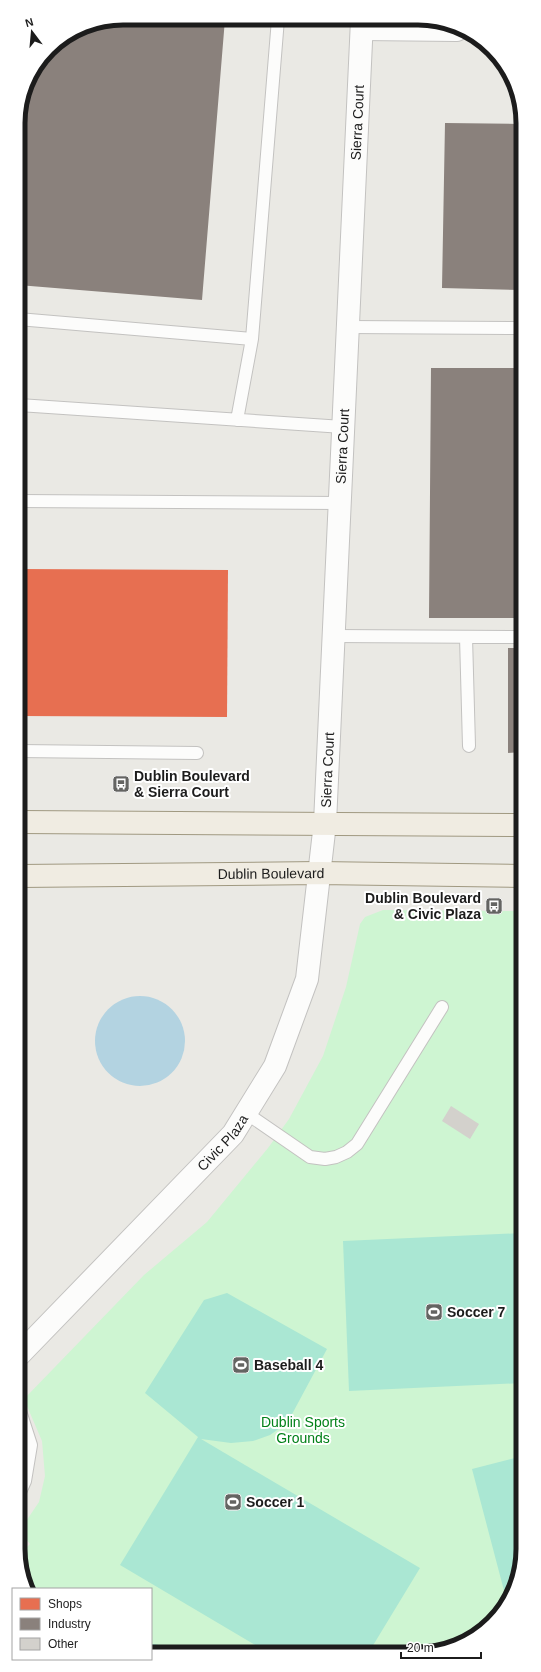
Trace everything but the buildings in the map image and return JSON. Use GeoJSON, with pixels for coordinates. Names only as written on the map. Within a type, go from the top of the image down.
{"type":"FeatureCollection","features":[{"type":"Feature","properties":{"kind":"main road"},"geometry":{"type":"LineString","coordinates":[[25,822],[516,825]]}},
{"type":"Feature","properties":{"kind":"main road","name":"Dublin Boulevard"},"geometry":{"type":"LineString","coordinates":[[25,876],[319,873],[516,876]]}},
{"type":"Feature","properties":{"kind":"street","name":"Sierra Court"},"geometry":{"type":"LineString","coordinates":[[319,873],[325,823],[362,25]]}},
{"type":"Feature","properties":{"kind":"street"},"geometry":{"type":"LineString","coordinates":[[378,25],[446,29]]}},
{"type":"Feature","properties":{"kind":"street","name":"Civic Plaza"},"geometry":{"type":"LineString","coordinates":[[25,1349],[233,1134],[246,1114],[275,1066],[307,979],[319,873]]}},
{"type":"Feature","properties":{"kind":"lane"},"geometry":{"type":"LineString","coordinates":[[238,420],[252,339],[278,25]]}},
{"type":"Feature","properties":{"kind":"lane"},"geometry":{"type":"LineString","coordinates":[[25,320],[252,339]]}},
{"type":"Feature","properties":{"kind":"lane"},"geometry":{"type":"LineString","coordinates":[[348,326],[516,328]]}},
{"type":"Feature","properties":{"kind":"lane"},"geometry":{"type":"LineString","coordinates":[[25,405],[343,427]]}},
{"type":"Feature","properties":{"kind":"lane"},"geometry":{"type":"LineString","coordinates":[[25,501],[340,503]]}},
{"type":"Feature","properties":{"kind":"lane"},"geometry":{"type":"LineString","coordinates":[[334,636],[516,637]]}},
{"type":"Feature","properties":{"kind":"lane"},"geometry":{"type":"LineString","coordinates":[[466,637],[469,746]]}},
{"type":"Feature","properties":{"kind":"lane"},"geometry":{"type":"LineString","coordinates":[[25,751],[197,753]]}},
{"type":"Feature","properties":{"kind":"lane"},"geometry":{"type":"LineString","coordinates":[[246,1114],[310,1157],[325,1159],[347,1152],[357,1144],[442,1007]]}},
{"type":"Feature","properties":{"kind":"lane"},"geometry":{"type":"LineString","coordinates":[[25,1426],[31,1445],[25,1482]]}},
{"type":"Feature","properties":{"kind":"green space","name":"Dublin Sports Grounds"},"geometry":{"type":"Polygon","coordinates":[[[383,910],[516,911],[516,1555],[511,1580],[506,1592],[492,1614],[478,1627],[467,1634],[443,1644],[418,1647],[152,1647],[152,1588],[33,1588],[26,1562],[25,1549],[30,1544],[25,1538],[25,1523],[39,1502],[45,1476],[42,1441],[25,1401],[25,1398],[144,1275],[207,1222],[268,1148],[289,1119],[323,1056],[346,987],[360,924],[365,917],[383,910]]]}},
{"type":"Feature","properties":{"kind":"green space","name":"Soccer 7"},"geometry":{"type":"Polygon","coordinates":[[[516,1233],[516,1383],[349,1391],[343,1241],[516,1233]]]}},
{"type":"Feature","properties":{"kind":"green space","name":"Soccer 1"},"geometry":{"type":"Polygon","coordinates":[[[227,1293],[327,1349],[291,1416],[283,1426],[270,1435],[253,1441],[231,1443],[201,1439],[420,1568],[372,1647],[259,1647],[120,1565],[198,1437],[145,1393],[204,1300],[227,1293]]]}},
{"type":"Feature","properties":{"kind":"green space"},"geometry":{"type":"Polygon","coordinates":[[[516,1458],[516,1555],[511,1580],[505,1594],[472,1469],[516,1458]]]}},
{"type":"Feature","properties":{"kind":"green space"},"geometry":{"type":"Polygon","coordinates":[[[152,1644],[166,1647],[152,1647],[152,1644]]]}},
{"type":"Feature","properties":{"kind":"water"},"geometry":{"type":"Polygon","coordinates":[[[140,996],[157,1000],[172,1009],[181,1024],[185,1041],[181,1058],[172,1073],[157,1082],[140,1086],[123,1082],[108,1073],[99,1058],[95,1041],[99,1024],[108,1009],[123,1000],[140,996]]]}},
{"type":"Feature","properties":{"kind":"place","name":"Dublin Boulevard & Sierra Court"},"geometry":{"type":"Point","coordinates":[121,784]}},
{"type":"Feature","properties":{"kind":"place","name":"Dublin Boulevard & Civic Plaza"},"geometry":{"type":"Point","coordinates":[494,906]}},
{"type":"Feature","properties":{"kind":"place","name":"Soccer 7"},"geometry":{"type":"Point","coordinates":[434,1312]}},
{"type":"Feature","properties":{"kind":"place","name":"Baseball 4"},"geometry":{"type":"Point","coordinates":[241,1365]}},
{"type":"Feature","properties":{"kind":"place","name":"Soccer 1"},"geometry":{"type":"Point","coordinates":[233,1502]}}]}
